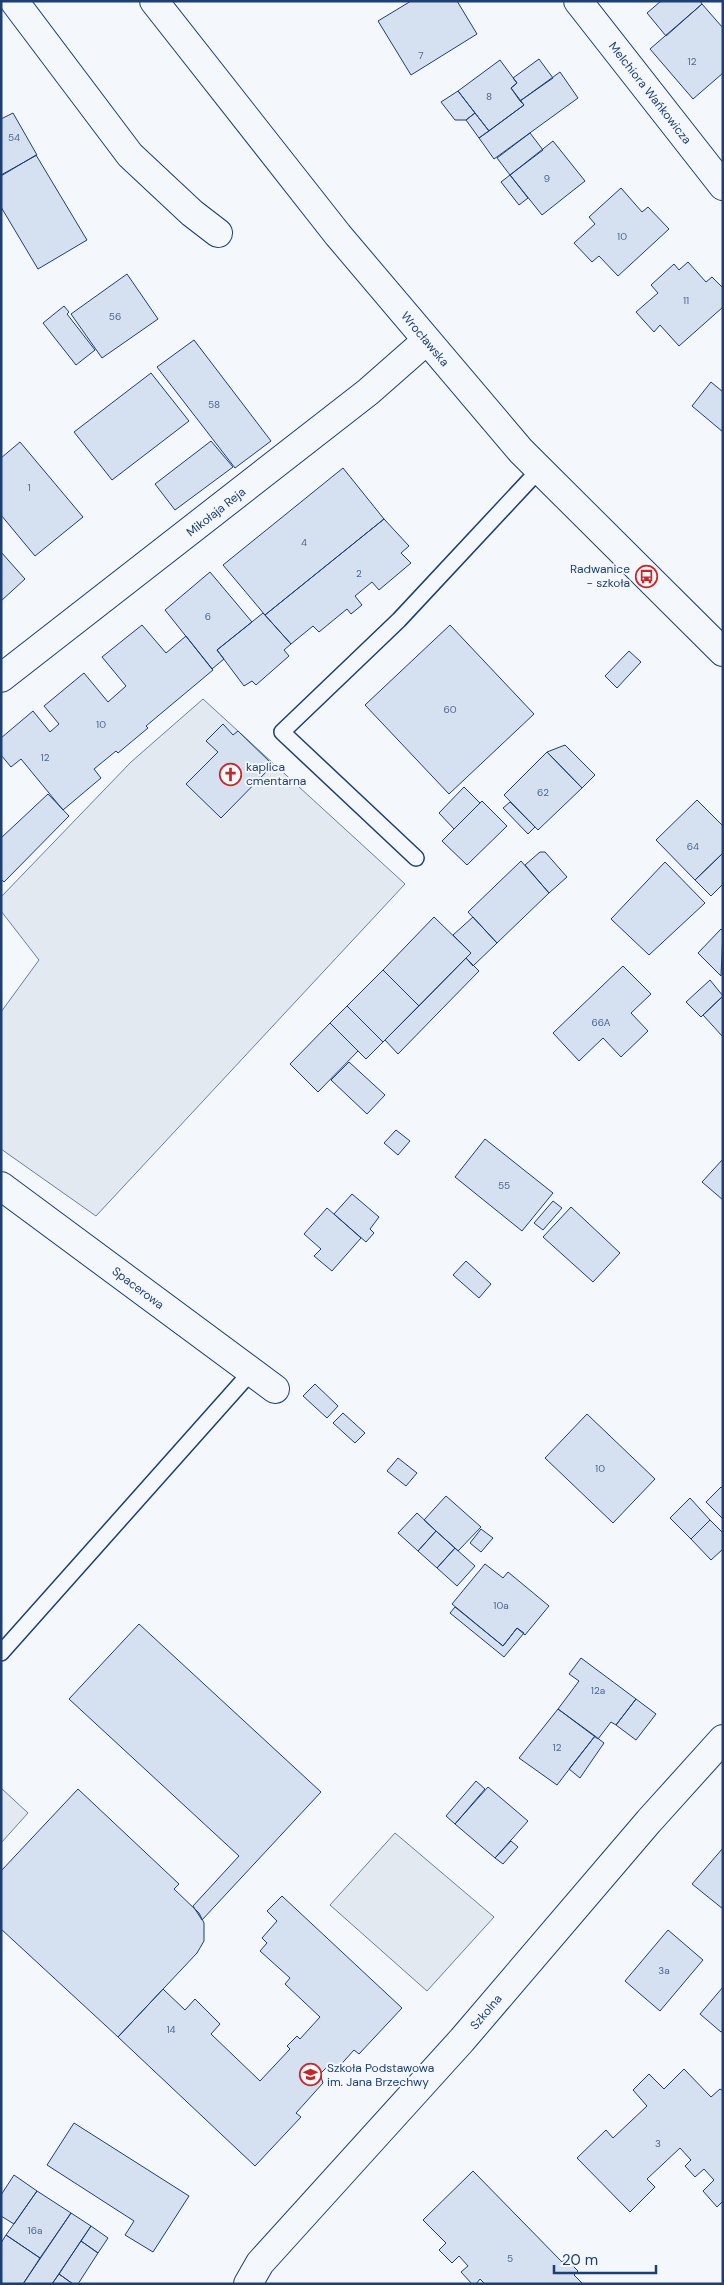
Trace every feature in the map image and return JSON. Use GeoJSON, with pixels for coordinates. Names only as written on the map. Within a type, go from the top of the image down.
{"type":"FeatureCollection","features":[{"type":"Feature","properties":{"kind":"street"},"geometry":{"type":"LineString","coordinates":[[14,1],[130,155],[192,213],[218,233]]}},
{"type":"Feature","properties":{"kind":"street","name":"Wrocławska"},"geometry":{"type":"LineString","coordinates":[[154,1],[338,235],[426,341],[539,470],[723,652]]}},
{"type":"Feature","properties":{"kind":"street","name":"Melchiora Wańkowicza"},"geometry":{"type":"LineString","coordinates":[[578,1],[723,186]]}},
{"type":"Feature","properties":{"kind":"street","name":"Mikołaja Reja"},"geometry":{"type":"LineString","coordinates":[[1,678],[368,392],[426,341]]}},
{"type":"Feature","properties":{"kind":"street","name":"Spacerowa"},"geometry":{"type":"LineString","coordinates":[[1,1186],[275,1389]]}},
{"type":"Feature","properties":{"kind":"street","name":"Szkolna"},"geometry":{"type":"LineString","coordinates":[[248,2284],[260,2263],[462,2040],[648,1821],[723,1738]]}},
{"type":"Feature","properties":{"kind":"lane"},"geometry":{"type":"LineString","coordinates":[[416,858],[282,732],[399,620],[539,470]]}},
{"type":"Feature","properties":{"kind":"lane"},"geometry":{"type":"LineString","coordinates":[[1,1653],[252,1372]]}},
{"type":"Feature","properties":{"kind":"shaded area"},"geometry":{"type":"Polygon","coordinates":[[[203,699],[405,884],[96,1216],[1,1149],[1,1012],[39,960],[1,911],[1,897],[131,762],[203,699]]]}},
{"type":"Feature","properties":{"kind":"shaded area"},"geometry":{"type":"Polygon","coordinates":[[[1,1788],[28,1813],[1,1843],[1,1788]]]}},
{"type":"Feature","properties":{"kind":"shaded area"},"geometry":{"type":"Polygon","coordinates":[[[395,1833],[494,1917],[427,1991],[330,1905],[395,1833]]]}},
{"type":"Feature","properties":{"kind":"building"},"geometry":{"type":"Polygon","coordinates":[[[411,1],[457,1],[477,34],[411,75],[378,21],[411,1]]]}},
{"type":"Feature","properties":{"kind":"building"},"geometry":{"type":"Polygon","coordinates":[[[661,1],[700,1],[702,4],[666,36],[647,13],[661,1]]]}},
{"type":"Feature","properties":{"kind":"building"},"geometry":{"type":"Polygon","coordinates":[[[702,4],[723,28],[723,73],[693,99],[650,49],[702,4]]]}},
{"type":"Feature","properties":{"kind":"building"},"geometry":{"type":"Polygon","coordinates":[[[539,59],[553,78],[520,101],[511,88],[517,83],[513,78],[539,59]]]}},
{"type":"Feature","properties":{"kind":"building"},"geometry":{"type":"Polygon","coordinates":[[[500,60],[517,83],[511,88],[524,105],[489,131],[458,91],[500,60]]]}},
{"type":"Feature","properties":{"kind":"building"},"geometry":{"type":"Polygon","coordinates":[[[560,72],[578,98],[494,159],[479,138],[524,105],[520,101],[560,72]]]}},
{"type":"Feature","properties":{"kind":"building"},"geometry":{"type":"Polygon","coordinates":[[[458,91],[475,113],[466,120],[455,120],[441,102],[458,91]]]}},
{"type":"Feature","properties":{"kind":"building"},"geometry":{"type":"Polygon","coordinates":[[[13,113],[37,155],[1,175],[1,119],[13,113]]]}},
{"type":"Feature","properties":{"kind":"building"},"geometry":{"type":"Polygon","coordinates":[[[475,113],[489,131],[479,138],[466,120],[475,113]]]}},
{"type":"Feature","properties":{"kind":"building"},"geometry":{"type":"Polygon","coordinates":[[[530,133],[543,150],[510,175],[497,158],[530,133]]]}},
{"type":"Feature","properties":{"kind":"building"},"geometry":{"type":"Polygon","coordinates":[[[553,141],[585,181],[542,215],[510,175],[553,141]]]}},
{"type":"Feature","properties":{"kind":"building"},"geometry":{"type":"Polygon","coordinates":[[[36,155],[87,240],[38,269],[1,207],[1,176],[36,155]]]}},
{"type":"Feature","properties":{"kind":"building"},"geometry":{"type":"Polygon","coordinates":[[[510,175],[528,198],[519,205],[501,182],[510,175]]]}},
{"type":"Feature","properties":{"kind":"building"},"geometry":{"type":"Polygon","coordinates":[[[621,188],[642,212],[648,207],[669,229],[618,276],[599,256],[592,262],[574,243],[595,224],[589,217],[621,188]]]}},
{"type":"Feature","properties":{"kind":"building"},"geometry":{"type":"Polygon","coordinates":[[[688,262],[706,282],[712,277],[723,288],[723,307],[679,346],[660,325],[654,332],[636,312],[658,293],[651,285],[674,264],[679,270],[688,262]]]}},
{"type":"Feature","properties":{"kind":"building"},"geometry":{"type":"Polygon","coordinates":[[[127,274],[158,319],[102,358],[71,314],[127,274]]]}},
{"type":"Feature","properties":{"kind":"building"},"geometry":{"type":"Polygon","coordinates":[[[64,306],[69,312],[67,314],[95,350],[76,365],[43,323],[64,306]]]}},
{"type":"Feature","properties":{"kind":"building"},"geometry":{"type":"Polygon","coordinates":[[[194,340],[271,441],[235,468],[157,367],[194,340]]]}},
{"type":"Feature","properties":{"kind":"building"},"geometry":{"type":"Polygon","coordinates":[[[151,373],[189,421],[112,480],[74,432],[151,373]]]}},
{"type":"Feature","properties":{"kind":"building"},"geometry":{"type":"Polygon","coordinates":[[[711,382],[723,392],[723,432],[692,406],[711,382]]]}},
{"type":"Feature","properties":{"kind":"building"},"geometry":{"type":"Polygon","coordinates":[[[211,441],[233,467],[175,510],[155,484],[211,441]]]}},
{"type":"Feature","properties":{"kind":"building"},"geometry":{"type":"Polygon","coordinates":[[[20,442],[83,517],[35,556],[1,515],[1,458],[20,442]]]}},
{"type":"Feature","properties":{"kind":"building"},"geometry":{"type":"Polygon","coordinates":[[[343,468],[384,519],[265,615],[223,565],[343,468]]]}},
{"type":"Feature","properties":{"kind":"building"},"geometry":{"type":"Polygon","coordinates":[[[384,519],[409,546],[401,553],[411,563],[379,590],[372,582],[355,596],[362,605],[351,614],[347,609],[319,632],[313,626],[291,644],[265,615],[384,519]]]}},
{"type":"Feature","properties":{"kind":"building"},"geometry":{"type":"Polygon","coordinates":[[[1,552],[25,579],[1,601],[1,552]]]}},
{"type":"Feature","properties":{"kind":"building"},"geometry":{"type":"Polygon","coordinates":[[[210,572],[252,622],[217,650],[224,659],[212,669],[165,610],[210,572]]]}},
{"type":"Feature","properties":{"kind":"building"},"geometry":{"type":"Polygon","coordinates":[[[263,613],[291,644],[284,650],[289,656],[256,685],[252,681],[244,686],[217,650],[263,613]]]}},
{"type":"Feature","properties":{"kind":"building"},"geometry":{"type":"Polygon","coordinates":[[[142,625],[166,653],[186,636],[213,670],[146,726],[148,728],[118,753],[116,751],[94,769],[101,778],[63,810],[21,759],[11,767],[1,755],[1,738],[33,711],[50,732],[59,724],[44,706],[84,673],[108,702],[126,686],[102,657],[142,625]]]}},
{"type":"Feature","properties":{"kind":"building"},"geometry":{"type":"Polygon","coordinates":[[[450,625],[534,714],[449,794],[365,705],[450,625]]]}},
{"type":"Feature","properties":{"kind":"building"},"geometry":{"type":"Polygon","coordinates":[[[629,651],[641,662],[617,688],[605,676],[629,651]]]}},
{"type":"Feature","properties":{"kind":"building","name":"kaplica cmentarna"},"geometry":{"type":"Polygon","coordinates":[[[223,724],[233,735],[238,731],[273,765],[221,818],[186,784],[218,752],[206,741],[223,724]]]}},
{"type":"Feature","properties":{"kind":"building"},"geometry":{"type":"Polygon","coordinates":[[[565,745],[595,775],[582,788],[547,752],[565,745]]]}},
{"type":"Feature","properties":{"kind":"building"},"geometry":{"type":"Polygon","coordinates":[[[547,752],[582,788],[538,830],[504,795],[547,752]]]}},
{"type":"Feature","properties":{"kind":"building"},"geometry":{"type":"Polygon","coordinates":[[[464,787],[480,803],[454,829],[439,813],[464,787]]]}},
{"type":"Feature","properties":{"kind":"building"},"geometry":{"type":"Polygon","coordinates":[[[48,794],[69,816],[4,882],[1,879],[1,838],[48,794]]]}},
{"type":"Feature","properties":{"kind":"building"},"geometry":{"type":"Polygon","coordinates":[[[697,800],[723,826],[723,853],[695,880],[656,840],[697,800]]]}},
{"type":"Feature","properties":{"kind":"building"},"geometry":{"type":"Polygon","coordinates":[[[482,801],[507,826],[467,865],[442,841],[482,801]]]}},
{"type":"Feature","properties":{"kind":"building"},"geometry":{"type":"Polygon","coordinates":[[[510,802],[535,827],[528,834],[503,808],[510,802]]]}},
{"type":"Feature","properties":{"kind":"building"},"geometry":{"type":"Polygon","coordinates":[[[540,852],[545,852],[567,877],[549,893],[525,865],[540,852]]]}},
{"type":"Feature","properties":{"kind":"building"},"geometry":{"type":"Polygon","coordinates":[[[723,853],[723,884],[711,896],[695,880],[723,853]]]}},
{"type":"Feature","properties":{"kind":"building"},"geometry":{"type":"Polygon","coordinates":[[[521,861],[549,893],[497,943],[468,912],[521,861]]]}},
{"type":"Feature","properties":{"kind":"building"},"geometry":{"type":"Polygon","coordinates":[[[665,862],[705,903],[649,955],[611,919],[665,862]]]}},
{"type":"Feature","properties":{"kind":"building"},"geometry":{"type":"Polygon","coordinates":[[[434,917],[471,953],[419,1006],[383,970],[434,917]]]}},
{"type":"Feature","properties":{"kind":"building"},"geometry":{"type":"Polygon","coordinates":[[[473,917],[497,943],[473,966],[466,958],[471,953],[453,935],[473,917]]]}},
{"type":"Feature","properties":{"kind":"building"},"geometry":{"type":"Polygon","coordinates":[[[721,929],[723,931],[721,976],[698,953],[721,929]]]}},
{"type":"Feature","properties":{"kind":"building"},"geometry":{"type":"Polygon","coordinates":[[[466,958],[479,971],[398,1054],[385,1040],[466,958]]]}},
{"type":"Feature","properties":{"kind":"building"},"geometry":{"type":"Polygon","coordinates":[[[623,966],[651,994],[631,1013],[648,1031],[621,1057],[603,1038],[579,1061],[553,1033],[623,966]]]}},
{"type":"Feature","properties":{"kind":"building"},"geometry":{"type":"Polygon","coordinates":[[[383,970],[419,1006],[383,1042],[347,1006],[383,970]]]}},
{"type":"Feature","properties":{"kind":"building"},"geometry":{"type":"Polygon","coordinates":[[[710,980],[723,996],[701,1017],[686,1002],[710,980]]]}},
{"type":"Feature","properties":{"kind":"building"},"geometry":{"type":"Polygon","coordinates":[[[723,996],[723,1037],[703,1015],[723,996]]]}},
{"type":"Feature","properties":{"kind":"building"},"geometry":{"type":"Polygon","coordinates":[[[347,1006],[383,1042],[366,1059],[330,1023],[347,1006]]]}},
{"type":"Feature","properties":{"kind":"building"},"geometry":{"type":"Polygon","coordinates":[[[330,1023],[358,1051],[318,1092],[290,1064],[330,1023]]]}},
{"type":"Feature","properties":{"kind":"building"},"geometry":{"type":"Polygon","coordinates":[[[349,1062],[385,1095],[367,1114],[331,1080],[349,1062]]]}},
{"type":"Feature","properties":{"kind":"building"},"geometry":{"type":"Polygon","coordinates":[[[396,1130],[410,1141],[398,1155],[384,1143],[396,1130]]]}},
{"type":"Feature","properties":{"kind":"building"},"geometry":{"type":"Polygon","coordinates":[[[485,1139],[553,1193],[522,1231],[455,1177],[485,1139]]]}},
{"type":"Feature","properties":{"kind":"building"},"geometry":{"type":"Polygon","coordinates":[[[723,1159],[723,1200],[702,1182],[723,1159]]]}},
{"type":"Feature","properties":{"kind":"building"},"geometry":{"type":"Polygon","coordinates":[[[352,1194],[379,1217],[370,1229],[374,1233],[366,1242],[334,1214],[352,1194]]]}},
{"type":"Feature","properties":{"kind":"building"},"geometry":{"type":"Polygon","coordinates":[[[553,1201],[562,1208],[543,1230],[534,1223],[553,1201]]]}},
{"type":"Feature","properties":{"kind":"building"},"geometry":{"type":"Polygon","coordinates":[[[571,1207],[620,1253],[593,1282],[543,1237],[571,1207]]]}},
{"type":"Feature","properties":{"kind":"building"},"geometry":{"type":"Polygon","coordinates":[[[327,1208],[361,1238],[332,1271],[314,1256],[321,1249],[304,1234],[327,1208]]]}},
{"type":"Feature","properties":{"kind":"building"},"geometry":{"type":"Polygon","coordinates":[[[466,1261],[491,1284],[479,1298],[453,1275],[466,1261]]]}},
{"type":"Feature","properties":{"kind":"building"},"geometry":{"type":"Polygon","coordinates":[[[315,1384],[338,1406],[327,1418],[303,1396],[315,1384]]]}},
{"type":"Feature","properties":{"kind":"building"},"geometry":{"type":"Polygon","coordinates":[[[343,1413],[365,1433],[355,1443],[333,1423],[343,1413]]]}},
{"type":"Feature","properties":{"kind":"building"},"geometry":{"type":"Polygon","coordinates":[[[587,1414],[655,1479],[613,1523],[545,1458],[587,1414]]]}},
{"type":"Feature","properties":{"kind":"building"},"geometry":{"type":"Polygon","coordinates":[[[398,1458],[417,1473],[406,1486],[387,1471],[398,1458]]]}},
{"type":"Feature","properties":{"kind":"building"},"geometry":{"type":"Polygon","coordinates":[[[721,1487],[723,1488],[723,1519],[706,1502],[721,1487]]]}},
{"type":"Feature","properties":{"kind":"building"},"geometry":{"type":"Polygon","coordinates":[[[446,1496],[481,1527],[458,1551],[424,1520],[446,1496]]]}},
{"type":"Feature","properties":{"kind":"building"},"geometry":{"type":"Polygon","coordinates":[[[690,1498],[710,1520],[691,1539],[670,1518],[690,1498]]]}},
{"type":"Feature","properties":{"kind":"building"},"geometry":{"type":"Polygon","coordinates":[[[417,1513],[436,1531],[418,1551],[398,1533],[417,1513]]]}},
{"type":"Feature","properties":{"kind":"building"},"geometry":{"type":"Polygon","coordinates":[[[710,1520],[723,1533],[723,1549],[711,1560],[691,1539],[710,1520]]]}},
{"type":"Feature","properties":{"kind":"building"},"geometry":{"type":"Polygon","coordinates":[[[481,1529],[493,1538],[481,1552],[470,1543],[481,1529]]]}},
{"type":"Feature","properties":{"kind":"building"},"geometry":{"type":"Polygon","coordinates":[[[436,1531],[455,1548],[437,1568],[418,1551],[436,1531]]]}},
{"type":"Feature","properties":{"kind":"building"},"geometry":{"type":"Polygon","coordinates":[[[455,1548],[475,1566],[457,1586],[437,1568],[455,1548]]]}},
{"type":"Feature","properties":{"kind":"building"},"geometry":{"type":"Polygon","coordinates":[[[485,1564],[503,1578],[508,1572],[549,1606],[525,1635],[517,1628],[503,1646],[452,1604],[485,1564]]]}},
{"type":"Feature","properties":{"kind":"building"},"geometry":{"type":"Polygon","coordinates":[[[455,1607],[503,1646],[517,1628],[524,1633],[504,1657],[450,1613],[455,1607]]]}},
{"type":"Feature","properties":{"kind":"building"},"geometry":{"type":"Polygon","coordinates":[[[139,1624],[321,1792],[202,1920],[193,1906],[239,1856],[69,1699],[139,1624]]]}},
{"type":"Feature","properties":{"kind":"building"},"geometry":{"type":"Polygon","coordinates":[[[581,1658],[636,1699],[616,1725],[611,1722],[598,1739],[558,1709],[579,1681],[569,1674],[581,1658]]]}},
{"type":"Feature","properties":{"kind":"building"},"geometry":{"type":"Polygon","coordinates":[[[636,1699],[656,1714],[636,1740],[616,1725],[636,1699]]]}},
{"type":"Feature","properties":{"kind":"building"},"geometry":{"type":"Polygon","coordinates":[[[558,1709],[595,1736],[557,1785],[519,1758],[558,1709]]]}},
{"type":"Feature","properties":{"kind":"building"},"geometry":{"type":"Polygon","coordinates":[[[595,1736],[604,1743],[580,1778],[569,1769],[595,1736]]]}},
{"type":"Feature","properties":{"kind":"building"},"geometry":{"type":"Polygon","coordinates":[[[476,1781],[485,1789],[455,1824],[446,1816],[476,1781]]]}},
{"type":"Feature","properties":{"kind":"building"},"geometry":{"type":"Polygon","coordinates":[[[488,1787],[528,1821],[495,1858],[455,1824],[488,1787]]]}},
{"type":"Feature","properties":{"kind":"building"},"geometry":{"type":"Polygon","coordinates":[[[78,1789],[179,1884],[174,1889],[199,1913],[204,1923],[204,1941],[197,1953],[118,2037],[1,1929],[1,1871],[78,1789]]]}},
{"type":"Feature","properties":{"kind":"building"},"geometry":{"type":"Polygon","coordinates":[[[511,1841],[518,1847],[503,1864],[495,1858],[511,1841]]]}},
{"type":"Feature","properties":{"kind":"building"},"geometry":{"type":"Polygon","coordinates":[[[723,1848],[723,1909],[692,1884],[723,1848]]]}},
{"type":"Feature","properties":{"kind":"building"},"geometry":{"type":"Polygon","coordinates":[[[282,1896],[402,2008],[359,2054],[354,2050],[336,2070],[326,2068],[320,2074],[323,2083],[296,2113],[301,2117],[255,2166],[118,2037],[163,1989],[185,2010],[195,1999],[220,2024],[211,2034],[260,2081],[290,2049],[287,2046],[297,2036],[300,2039],[320,2017],[285,1984],[290,1978],[260,1951],[267,1943],[262,1938],[277,1921],[267,1911],[282,1896]]]}},
{"type":"Feature","properties":{"kind":"building"},"geometry":{"type":"Polygon","coordinates":[[[668,1930],[703,1960],[660,2011],[625,1981],[668,1930]]]}},
{"type":"Feature","properties":{"kind":"building"},"geometry":{"type":"Polygon","coordinates":[[[723,1987],[723,2031],[721,2032],[700,2014],[723,1987]]]}},
{"type":"Feature","properties":{"kind":"building"},"geometry":{"type":"Polygon","coordinates":[[[684,2069],[711,2097],[720,2089],[723,2091],[723,2201],[717,2207],[703,2191],[714,2180],[704,2169],[695,2177],[685,2166],[691,2160],[680,2148],[647,2179],[655,2187],[630,2212],[577,2158],[606,2130],[613,2138],[647,2106],[633,2090],[649,2074],[664,2089],[684,2069]]]}},
{"type":"Feature","properties":{"kind":"building"},"geometry":{"type":"Polygon","coordinates":[[[74,2123],[189,2196],[153,2252],[125,2235],[134,2221],[47,2165],[74,2123]]]}},
{"type":"Feature","properties":{"kind":"building"},"geometry":{"type":"Polygon","coordinates":[[[473,2171],[562,2262],[566,2259],[578,2271],[574,2275],[583,2284],[485,2284],[480,2279],[476,2284],[472,2284],[461,2272],[468,2266],[459,2256],[452,2263],[439,2250],[446,2243],[423,2220],[473,2171]]]}},
{"type":"Feature","properties":{"kind":"building"},"geometry":{"type":"Polygon","coordinates":[[[14,2175],[37,2191],[14,2224],[1,2216],[1,2195],[14,2175]]]}},
{"type":"Feature","properties":{"kind":"building"},"geometry":{"type":"Polygon","coordinates":[[[37,2191],[71,2213],[40,2258],[6,2235],[37,2191]]]}},
{"type":"Feature","properties":{"kind":"building"},"geometry":{"type":"Polygon","coordinates":[[[71,2213],[91,2226],[52,2284],[23,2284],[71,2213]]]}},
{"type":"Feature","properties":{"kind":"building"},"geometry":{"type":"Polygon","coordinates":[[[91,2226],[108,2238],[98,2253],[81,2241],[91,2226]]]}},
{"type":"Feature","properties":{"kind":"building"},"geometry":{"type":"Polygon","coordinates":[[[6,2235],[40,2258],[23,2284],[1,2284],[1,2243],[6,2235]]]}},
{"type":"Feature","properties":{"kind":"building"},"geometry":{"type":"Polygon","coordinates":[[[81,2241],[98,2253],[78,2284],[73,2284],[59,2274],[81,2241]]]}},
{"type":"Feature","properties":{"kind":"building"},"geometry":{"type":"Polygon","coordinates":[[[59,2274],[73,2284],[52,2284],[59,2274]]]}},
{"type":"Feature","properties":{"kind":"place","name":"Radwanice - szkoła"},"geometry":{"type":"Point","coordinates":[646,576]}},
{"type":"Feature","properties":{"kind":"place","name":"kaplica cmentarna"},"geometry":{"type":"Point","coordinates":[230,774]}},
{"type":"Feature","properties":{"kind":"place","name":"Szkoła Podstawowa im. Jana Brzechwy"},"geometry":{"type":"Point","coordinates":[311,2075]}}]}
